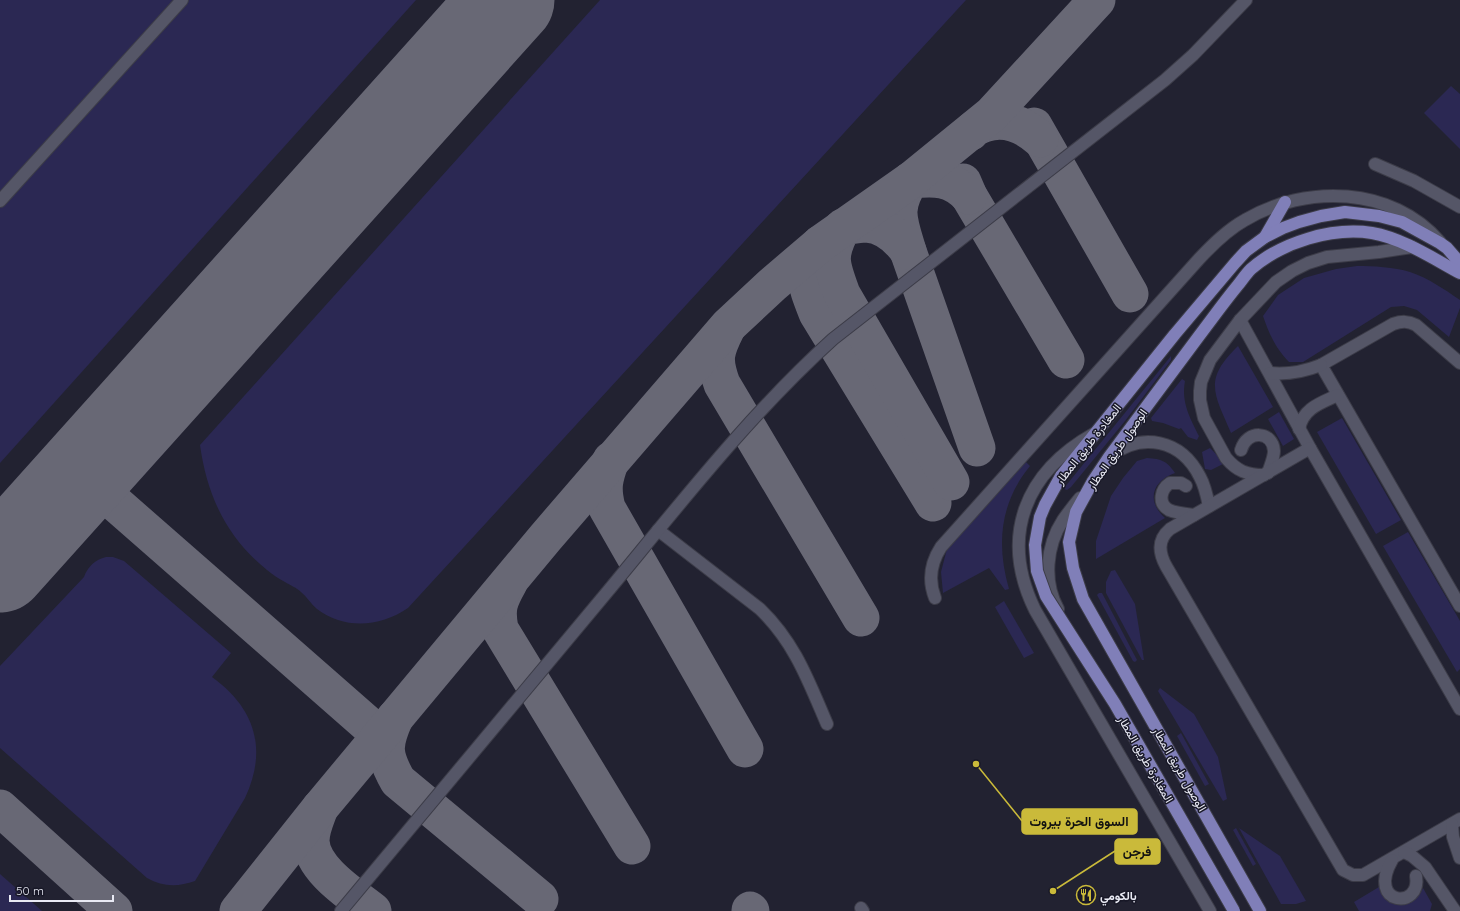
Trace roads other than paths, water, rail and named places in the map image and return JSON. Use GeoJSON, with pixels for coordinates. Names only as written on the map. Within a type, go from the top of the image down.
{"type":"FeatureCollection","features":[{"type":"Feature","properties":{"kind":"main road"},"geometry":{"type":"LineString","coordinates":[[1265,237],[1285,202]]}},
{"type":"Feature","properties":{"kind":"main road","name":"المغادرة طريق المطار"},"geometry":{"type":"LineString","coordinates":[[1233,911],[1115,704],[1046,596],[1037,571],[1035,545],[1040,517],[1061,476],[1096,432],[1235,263],[1265,237],[1299,222],[1346,212],[1379,216],[1402,222],[1440,243],[1447,248],[1460,263]]}},
{"type":"Feature","properties":{"kind":"main road","name":"الوصول طريق المطار"},"geometry":{"type":"LineString","coordinates":[[1260,911],[1083,598],[1073,568],[1069,542],[1076,512],[1093,481],[1109,457],[1227,298],[1250,270],[1270,255],[1314,237],[1336,232],[1371,233],[1383,235],[1412,247],[1460,273]]}},
{"type":"Feature","properties":{"kind":"lane"},"geometry":{"type":"LineString","coordinates":[[0,201],[182,0]]}},
{"type":"Feature","properties":{"kind":"lane"},"geometry":{"type":"LineString","coordinates":[[340,911],[658,530],[767,404],[794,376],[827,344],[1165,80],[1193,55],[1246,0]]}},
{"type":"Feature","properties":{"kind":"lane"},"geometry":{"type":"LineString","coordinates":[[1375,164],[1414,181],[1460,207]]}},
{"type":"Feature","properties":{"kind":"lane"},"geometry":{"type":"LineString","coordinates":[[935,598],[930,581],[931,572],[936,555],[941,547],[1210,247],[1234,226],[1271,207],[1299,198],[1329,196],[1359,198],[1389,206],[1414,218],[1428,229],[1440,243]]}},
{"type":"Feature","properties":{"kind":"lane"},"geometry":{"type":"LineString","coordinates":[[1266,474],[1249,474],[1242,472],[1231,463],[1226,458],[1204,418],[1200,400],[1201,382],[1208,365],[1240,320],[1276,282],[1292,271],[1308,263],[1327,258],[1412,247]]}},
{"type":"Feature","properties":{"kind":"lane"},"geometry":{"type":"LineString","coordinates":[[1240,320],[1299,429],[1460,709]]}},
{"type":"Feature","properties":{"kind":"lane"},"geometry":{"type":"LineString","coordinates":[[1270,373],[1296,373],[1321,365],[1400,321],[1409,322],[1416,325],[1460,363]]}},
{"type":"Feature","properties":{"kind":"lane"},"geometry":{"type":"LineString","coordinates":[[1321,365],[1460,606]]}},
{"type":"Feature","properties":{"kind":"lane"},"geometry":{"type":"LineString","coordinates":[[1299,429],[1302,418],[1309,410],[1338,395]]}},
{"type":"Feature","properties":{"kind":"lane"},"geometry":{"type":"LineString","coordinates":[[1096,432],[1067,451],[1046,472],[1031,494],[1021,521],[1019,535],[1019,564],[1028,596],[1039,617],[1210,911]]}},
{"type":"Feature","properties":{"kind":"lane"},"geometry":{"type":"LineString","coordinates":[[1241,450],[1243,444],[1251,436],[1263,436],[1268,439],[1274,450],[1266,474]]}},
{"type":"Feature","properties":{"kind":"lane"},"geometry":{"type":"LineString","coordinates":[[1109,457],[1117,451],[1136,444],[1146,442],[1165,444],[1183,455],[1196,470],[1204,484],[1209,506]]}},
{"type":"Feature","properties":{"kind":"lane"},"geometry":{"type":"LineString","coordinates":[[1310,448],[1170,529],[1162,538],[1160,555],[1343,870],[1352,875],[1363,875],[1392,860],[1456,821]]}},
{"type":"Feature","properties":{"kind":"lane"},"geometry":{"type":"LineString","coordinates":[[1093,481],[1063,520],[1053,540],[1048,564],[1048,577],[1054,602],[1233,911]]}},
{"type":"Feature","properties":{"kind":"lane"},"geometry":{"type":"LineString","coordinates":[[1186,486],[1181,483],[1170,483],[1162,491],[1162,502],[1165,507],[1170,510],[1194,515]]}},
{"type":"Feature","properties":{"kind":"lane"},"geometry":{"type":"LineString","coordinates":[[658,530],[760,608],[772,620],[792,648],[827,724]]}},
{"type":"Feature","properties":{"kind":"lane"},"geometry":{"type":"LineString","coordinates":[[1456,821],[1453,837],[1460,858]]}},
{"type":"Feature","properties":{"kind":"lane"},"geometry":{"type":"LineString","coordinates":[[1404,852],[1412,856],[1425,867],[1455,911]]}},
{"type":"Feature","properties":{"kind":"lane"},"geometry":{"type":"LineString","coordinates":[[1392,860],[1384,884],[1390,895],[1396,898],[1402,898],[1413,894],[1416,888],[1416,876]]}},
{"type":"Feature","properties":{"kind":"place","name":"السوق الحرة بيروت"},"geometry":{"type":"Point","coordinates":[976,764]}},
{"type":"Feature","properties":{"kind":"place","name":"فرجن"},"geometry":{"type":"Point","coordinates":[1053,891]}},
{"type":"Feature","properties":{"kind":"place","name":"بالكومي"},"geometry":{"type":"Point","coordinates":[1086,895]}}]}
